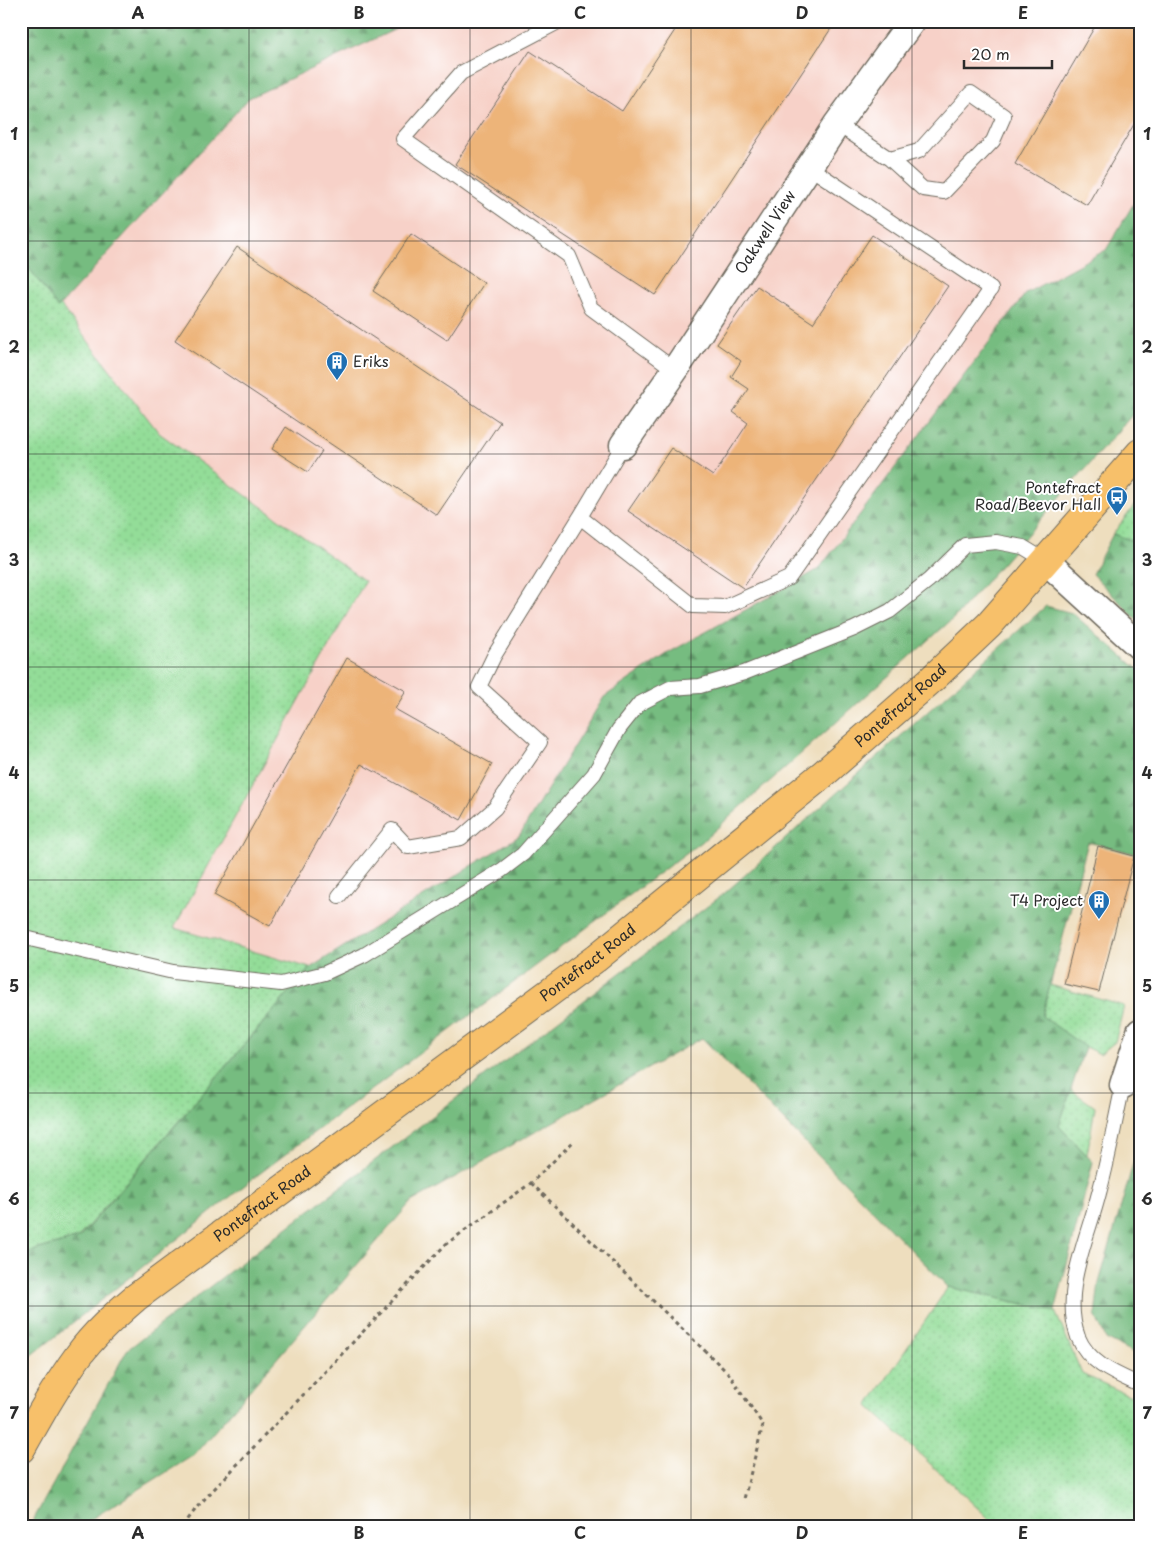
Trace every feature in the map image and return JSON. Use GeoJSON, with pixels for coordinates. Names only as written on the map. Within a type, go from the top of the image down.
{"type":"FeatureCollection","features":[{"type":"Feature","properties":{"kind":"highway","name":"Pontefract Road"},"geometry":{"type":"LineString","coordinates":[[21,1449],[56,1387],[79,1355],[104,1326],[134,1298],[595,959],[712,867],[822,776],[932,679],[988,625],[1140,453]]}},
{"type":"Feature","properties":{"kind":"street","name":"Oakwell View"},"geometry":{"type":"LineString","coordinates":[[623,445],[675,370],[837,124],[912,21]]}},
{"type":"Feature","properties":{"kind":"street"},"geometry":{"type":"LineString","coordinates":[[1046,561],[1140,647]]}},
{"type":"Feature","properties":{"kind":"street"},"geometry":{"type":"LineString","coordinates":[[1123,1085],[1138,1048]]}},
{"type":"Feature","properties":{"kind":"lane"},"geometry":{"type":"LineString","coordinates":[[560,21],[461,73],[403,139],[569,256],[591,308],[675,370]]}},
{"type":"Feature","properties":{"kind":"lane"},"geometry":{"type":"LineString","coordinates":[[837,124],[890,159],[923,189],[944,192],[994,141],[1004,116],[971,92],[919,151],[890,159]]}},
{"type":"Feature","properties":{"kind":"lane"},"geometry":{"type":"LineString","coordinates":[[580,517],[693,606],[725,607],[789,578],[991,289],[809,167]]}},
{"type":"Feature","properties":{"kind":"lane"},"geometry":{"type":"LineString","coordinates":[[339,896],[392,830],[408,847],[461,838],[495,808],[540,742],[479,687],[494,656],[623,445]]}},
{"type":"Feature","properties":{"kind":"lane"},"geometry":{"type":"LineString","coordinates":[[21,937],[173,972],[281,984],[324,973],[364,955],[502,870],[522,854],[594,774],[619,729],[639,704],[670,688],[700,686],[744,673],[854,629],[890,611],[929,580],[965,545],[996,542],[1023,547],[1046,561]]}},
{"type":"Feature","properties":{"kind":"lane"},"geometry":{"type":"LineString","coordinates":[[1123,1085],[1100,1191],[1074,1284],[1072,1313],[1079,1338],[1092,1360],[1140,1385]]}},
{"type":"Feature","properties":{"kind":"path"},"geometry":{"type":"LineString","coordinates":[[183,1526],[198,1506],[446,1244],[531,1183],[575,1140]]}},
{"type":"Feature","properties":{"kind":"path"},"geometry":{"type":"LineString","coordinates":[[531,1183],[729,1374],[763,1425],[744,1499]]}},
{"type":"Feature","properties":{"kind":"shaded area"},"geometry":{"type":"Polygon","coordinates":[[[413,21],[1140,21],[1140,193],[1106,250],[1026,293],[819,569],[670,652],[604,697],[519,836],[310,968],[174,929],[365,581],[159,433],[58,308],[249,98],[413,21]]]}},
{"type":"Feature","properties":{"kind":"green space"},"geometry":{"type":"Polygon","coordinates":[[[21,21],[413,21],[249,98],[58,308],[21,257],[21,21]]]}},
{"type":"Feature","properties":{"kind":"green space"},"geometry":{"type":"Polygon","coordinates":[[[1140,193],[1140,406],[956,616],[706,838],[255,1177],[21,1364],[21,1254],[79,1238],[310,968],[519,836],[604,697],[670,652],[819,569],[1026,293],[1106,250],[1140,193]]]}},
{"type":"Feature","properties":{"kind":"green space"},"geometry":{"type":"Polygon","coordinates":[[[21,254],[159,433],[365,581],[174,928],[310,968],[78,1238],[21,1254],[21,254]]]}},
{"type":"Feature","properties":{"kind":"green space"},"geometry":{"type":"Polygon","coordinates":[[[1140,498],[1140,543],[1113,534],[1140,498]]]}},
{"type":"Feature","properties":{"kind":"green space"},"geometry":{"type":"Polygon","coordinates":[[[1113,534],[1140,543],[1140,623],[1092,574],[1113,534]]]}},
{"type":"Feature","properties":{"kind":"green space"},"geometry":{"type":"Polygon","coordinates":[[[1046,606],[1072,613],[1140,671],[1140,855],[1088,842],[1042,1016],[1085,1047],[1059,1126],[1093,1162],[1055,1311],[948,1287],[702,1038],[411,1202],[194,1455],[80,1526],[30,1526],[127,1350],[726,892],[1046,606]]]}},
{"type":"Feature","properties":{"kind":"green space"},"geometry":{"type":"Polygon","coordinates":[[[1050,985],[1124,1006],[1115,1042],[1100,1054],[1085,1047],[1042,1017],[1050,985]]]}},
{"type":"Feature","properties":{"kind":"green space"},"geometry":{"type":"Polygon","coordinates":[[[1071,1090],[1095,1107],[1087,1155],[1059,1126],[1071,1090]]]}},
{"type":"Feature","properties":{"kind":"green space"},"geometry":{"type":"Polygon","coordinates":[[[1138,1147],[1140,1147],[1140,1356],[1106,1339],[1095,1315],[1099,1283],[1138,1147]]]}},
{"type":"Feature","properties":{"kind":"green space"},"geometry":{"type":"Polygon","coordinates":[[[948,1287],[1055,1311],[1082,1374],[1140,1400],[1140,1526],[997,1526],[868,1406],[948,1287]]]}},
{"type":"Feature","properties":{"kind":"building"},"geometry":{"type":"Polygon","coordinates":[[[681,21],[836,21],[655,295],[455,164],[530,51],[622,111],[681,21]]]}},
{"type":"Feature","properties":{"kind":"building"},"geometry":{"type":"Polygon","coordinates":[[[1098,21],[1140,21],[1140,114],[1087,205],[1015,164],[1098,21]]]}},
{"type":"Feature","properties":{"kind":"building"},"geometry":{"type":"Polygon","coordinates":[[[411,234],[484,283],[447,340],[373,291],[411,234]]]}},
{"type":"Feature","properties":{"kind":"building"},"geometry":{"type":"Polygon","coordinates":[[[872,235],[948,286],[743,588],[628,511],[671,448],[713,476],[748,423],[733,412],[749,389],[731,377],[741,361],[717,344],[757,286],[813,323],[872,235]]]}},
{"type":"Feature","properties":{"kind":"building","name":"Eriks"},"geometry":{"type":"Polygon","coordinates":[[[237,247],[500,422],[437,515],[175,340],[237,247]]]}},
{"type":"Feature","properties":{"kind":"building"},"geometry":{"type":"Polygon","coordinates":[[[286,427],[322,451],[308,472],[272,449],[286,427]]]}},
{"type":"Feature","properties":{"kind":"building"},"geometry":{"type":"Polygon","coordinates":[[[347,658],[406,691],[395,709],[492,764],[461,820],[361,764],[270,926],[214,895],[347,658]]]}},
{"type":"Feature","properties":{"kind":"building","name":"T4 Project"},"geometry":{"type":"Polygon","coordinates":[[[1098,846],[1134,856],[1099,992],[1064,984],[1098,846]]]}},
{"type":"Feature","properties":{"kind":"place","name":"Eriks"},"geometry":{"type":"Point","coordinates":[337,381]}},
{"type":"Feature","properties":{"kind":"place","name":"Pontefract Road/Beevor Hall"},"geometry":{"type":"Point","coordinates":[1117,516]}},
{"type":"Feature","properties":{"kind":"place","name":"T4 Project"},"geometry":{"type":"Point","coordinates":[1099,920]}}]}
